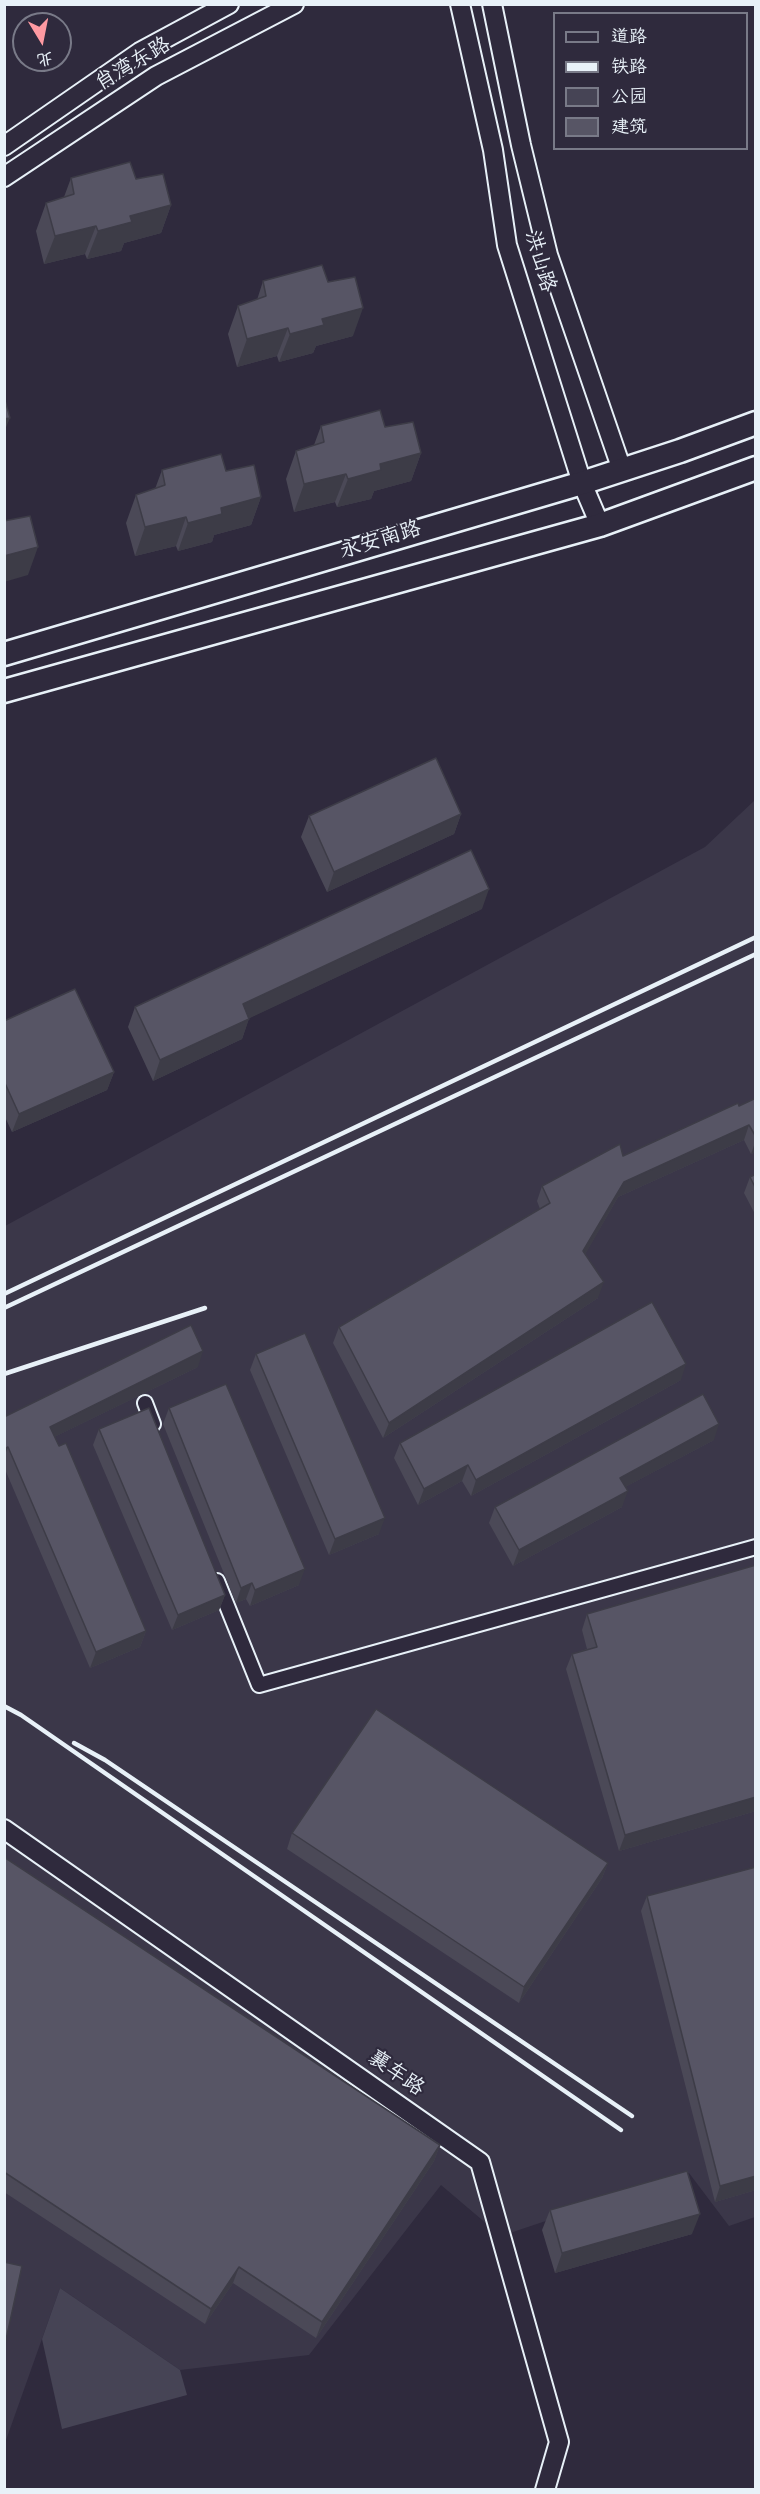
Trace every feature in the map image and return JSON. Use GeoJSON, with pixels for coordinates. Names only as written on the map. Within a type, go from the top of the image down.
{"type":"FeatureCollection","features":[{"type":"Feature","properties":{"kind":"main road","name":"永安南路"},"geometry":{"type":"LineString","coordinates":[[4,654],[582,483],[756,423]]}},
{"type":"Feature","properties":{"kind":"main road","name":"永安南路"},"geometry":{"type":"LineString","coordinates":[[4,691],[600,525],[756,468]]}},
{"type":"Feature","properties":{"kind":"street","name":"肖湾东路"},"geometry":{"type":"LineString","coordinates":[[4,146],[140,52],[229,4]]}},
{"type":"Feature","properties":{"kind":"street","name":"肖湾东路"},"geometry":{"type":"LineString","coordinates":[[4,177],[156,76],[294,4]]}},
{"type":"Feature","properties":{"kind":"street","name":"洪山路"},"geometry":{"type":"LineString","coordinates":[[460,4],[493,150],[507,245],[582,483],[600,525]]}},
{"type":"Feature","properties":{"kind":"street","name":"洪山路"},"geometry":{"type":"LineString","coordinates":[[492,4],[521,145],[548,255],[622,470]]}},
{"type":"Feature","properties":{"kind":"street"},"geometry":{"type":"LineString","coordinates":[[145,1403],[158,1436]]}},
{"type":"Feature","properties":{"kind":"street"},"geometry":{"type":"LineString","coordinates":[[212,1568],[259,1685],[756,1547]]}},
{"type":"Feature","properties":{"kind":"street","name":"襄车路"},"geometry":{"type":"LineString","coordinates":[[4,1829],[480,2162],[559,2442],[545,2490]]}},
{"type":"Feature","properties":{"kind":"shaded area"},"geometry":{"type":"Polygon","coordinates":[[[755,800],[755,2217],[729,2226],[689,2173],[501,2236],[441,2185],[309,2355],[180,2370],[60,2288],[5,2443],[5,1226],[705,847],[755,800]]]}},
{"type":"Feature","properties":{"kind":"green space"},"geometry":{"type":"Polygon","coordinates":[[[60,2288],[180,2370],[187,2395],[62,2429],[42,2339],[60,2288]]]}},
{"type":"Feature","properties":{"kind":"building"},"geometry":{"type":"Polygon","coordinates":[[[130,162],[136,179],[163,174],[171,205],[130,216],[132,222],[98,231],[96,226],[55,236],[46,203],[74,194],[71,178],[130,162]]]}},
{"type":"Feature","properties":{"kind":"building"},"geometry":{"type":"Polygon","coordinates":[[[322,265],[328,282],[355,277],[363,308],[322,319],[324,325],[290,334],[288,328],[247,339],[238,306],[266,296],[263,281],[322,265]]]}},
{"type":"Feature","properties":{"kind":"building"},"geometry":{"type":"Polygon","coordinates":[[[4,397],[10,418],[4,419],[4,397]]]}},
{"type":"Feature","properties":{"kind":"building"},"geometry":{"type":"Polygon","coordinates":[[[380,410],[385,427],[413,422],[421,453],[380,464],[381,470],[348,479],[346,474],[304,484],[296,451],[324,442],[321,426],[380,410]]]}},
{"type":"Feature","properties":{"kind":"building"},"geometry":{"type":"Polygon","coordinates":[[[221,454],[226,471],[254,465],[261,497],[221,508],[222,514],[188,523],[186,517],[145,527],[136,495],[165,485],[162,470],[221,454]]]}},
{"type":"Feature","properties":{"kind":"building"},"geometry":{"type":"Polygon","coordinates":[[[30,516],[38,547],[4,556],[4,521],[30,516]]]}},
{"type":"Feature","properties":{"kind":"building"},"geometry":{"type":"Polygon","coordinates":[[[436,758],[461,814],[334,872],[309,816],[436,758]]]}},
{"type":"Feature","properties":{"kind":"building"},"geometry":{"type":"Polygon","coordinates":[[[471,850],[489,889],[243,1004],[249,1019],[160,1060],[135,1007],[471,850]]]}},
{"type":"Feature","properties":{"kind":"building"},"geometry":{"type":"Polygon","coordinates":[[[75,989],[114,1072],[19,1114],[4,1081],[4,1021],[75,989]]]}},
{"type":"Feature","properties":{"kind":"building"},"geometry":{"type":"Polygon","coordinates":[[[756,1098],[756,1137],[749,1125],[624,1182],[583,1251],[604,1282],[389,1423],[339,1327],[550,1203],[542,1186],[620,1144],[623,1156],[738,1103],[739,1106],[756,1098]]]}},
{"type":"Feature","properties":{"kind":"building"},"geometry":{"type":"Polygon","coordinates":[[[756,1174],[756,1189],[750,1177],[756,1174]]]}},
{"type":"Feature","properties":{"kind":"building"},"geometry":{"type":"Polygon","coordinates":[[[652,1302],[686,1364],[476,1480],[468,1465],[424,1489],[400,1443],[652,1302]]]}},
{"type":"Feature","properties":{"kind":"building"},"geometry":{"type":"Polygon","coordinates":[[[191,1325],[203,1351],[50,1427],[59,1446],[66,1443],[146,1631],[96,1652],[8,1447],[4,1449],[4,1417],[191,1325]]]}},
{"type":"Feature","properties":{"kind":"building"},"geometry":{"type":"Polygon","coordinates":[[[305,1333],[385,1518],[335,1539],[256,1354],[305,1333]]]}},
{"type":"Feature","properties":{"kind":"building"},"geometry":{"type":"Polygon","coordinates":[[[226,1384],[305,1569],[255,1590],[252,1583],[241,1588],[169,1408],[226,1384]]]}},
{"type":"Feature","properties":{"kind":"building"},"geometry":{"type":"Polygon","coordinates":[[[703,1394],[719,1424],[620,1478],[628,1491],[519,1550],[495,1507],[703,1394]]]}},
{"type":"Feature","properties":{"kind":"building"},"geometry":{"type":"Polygon","coordinates":[[[149,1408],[225,1595],[178,1615],[99,1429],[149,1408]]]}},
{"type":"Feature","properties":{"kind":"building"},"geometry":{"type":"Polygon","coordinates":[[[756,1565],[756,1797],[625,1835],[572,1654],[597,1647],[587,1614],[756,1565]]]}},
{"type":"Feature","properties":{"kind":"building"},"geometry":{"type":"Polygon","coordinates":[[[376,1709],[608,1863],[524,1987],[292,1833],[376,1709]]]}},
{"type":"Feature","properties":{"kind":"building"},"geometry":{"type":"Polygon","coordinates":[[[4,1857],[440,2145],[322,2322],[239,2267],[211,2309],[4,2172],[4,1857]]]}},
{"type":"Feature","properties":{"kind":"building"},"geometry":{"type":"Polygon","coordinates":[[[756,1867],[756,2176],[720,2186],[647,1896],[756,1867]]]}},
{"type":"Feature","properties":{"kind":"building"},"geometry":{"type":"Polygon","coordinates":[[[687,2171],[700,2214],[562,2253],[550,2210],[687,2171]]]}},
{"type":"Feature","properties":{"kind":"building"},"geometry":{"type":"Polygon","coordinates":[[[4,2262],[22,2266],[4,2349],[4,2262]]]}},
{"type":"Feature","properties":{"kind":"railway"},"geometry":{"type":"LineString","coordinates":[[4,1294],[756,937]]}},
{"type":"Feature","properties":{"kind":"railway"},"geometry":{"type":"LineString","coordinates":[[4,1308],[756,954]]}},
{"type":"Feature","properties":{"kind":"railway"},"geometry":{"type":"LineString","coordinates":[[4,1374],[205,1308]]}},
{"type":"Feature","properties":{"kind":"railway"},"geometry":{"type":"LineString","coordinates":[[4,1706],[21,1715],[621,2130]]}},
{"type":"Feature","properties":{"kind":"railway"},"geometry":{"type":"LineString","coordinates":[[74,1743],[105,1760],[632,2116]]}}]}
